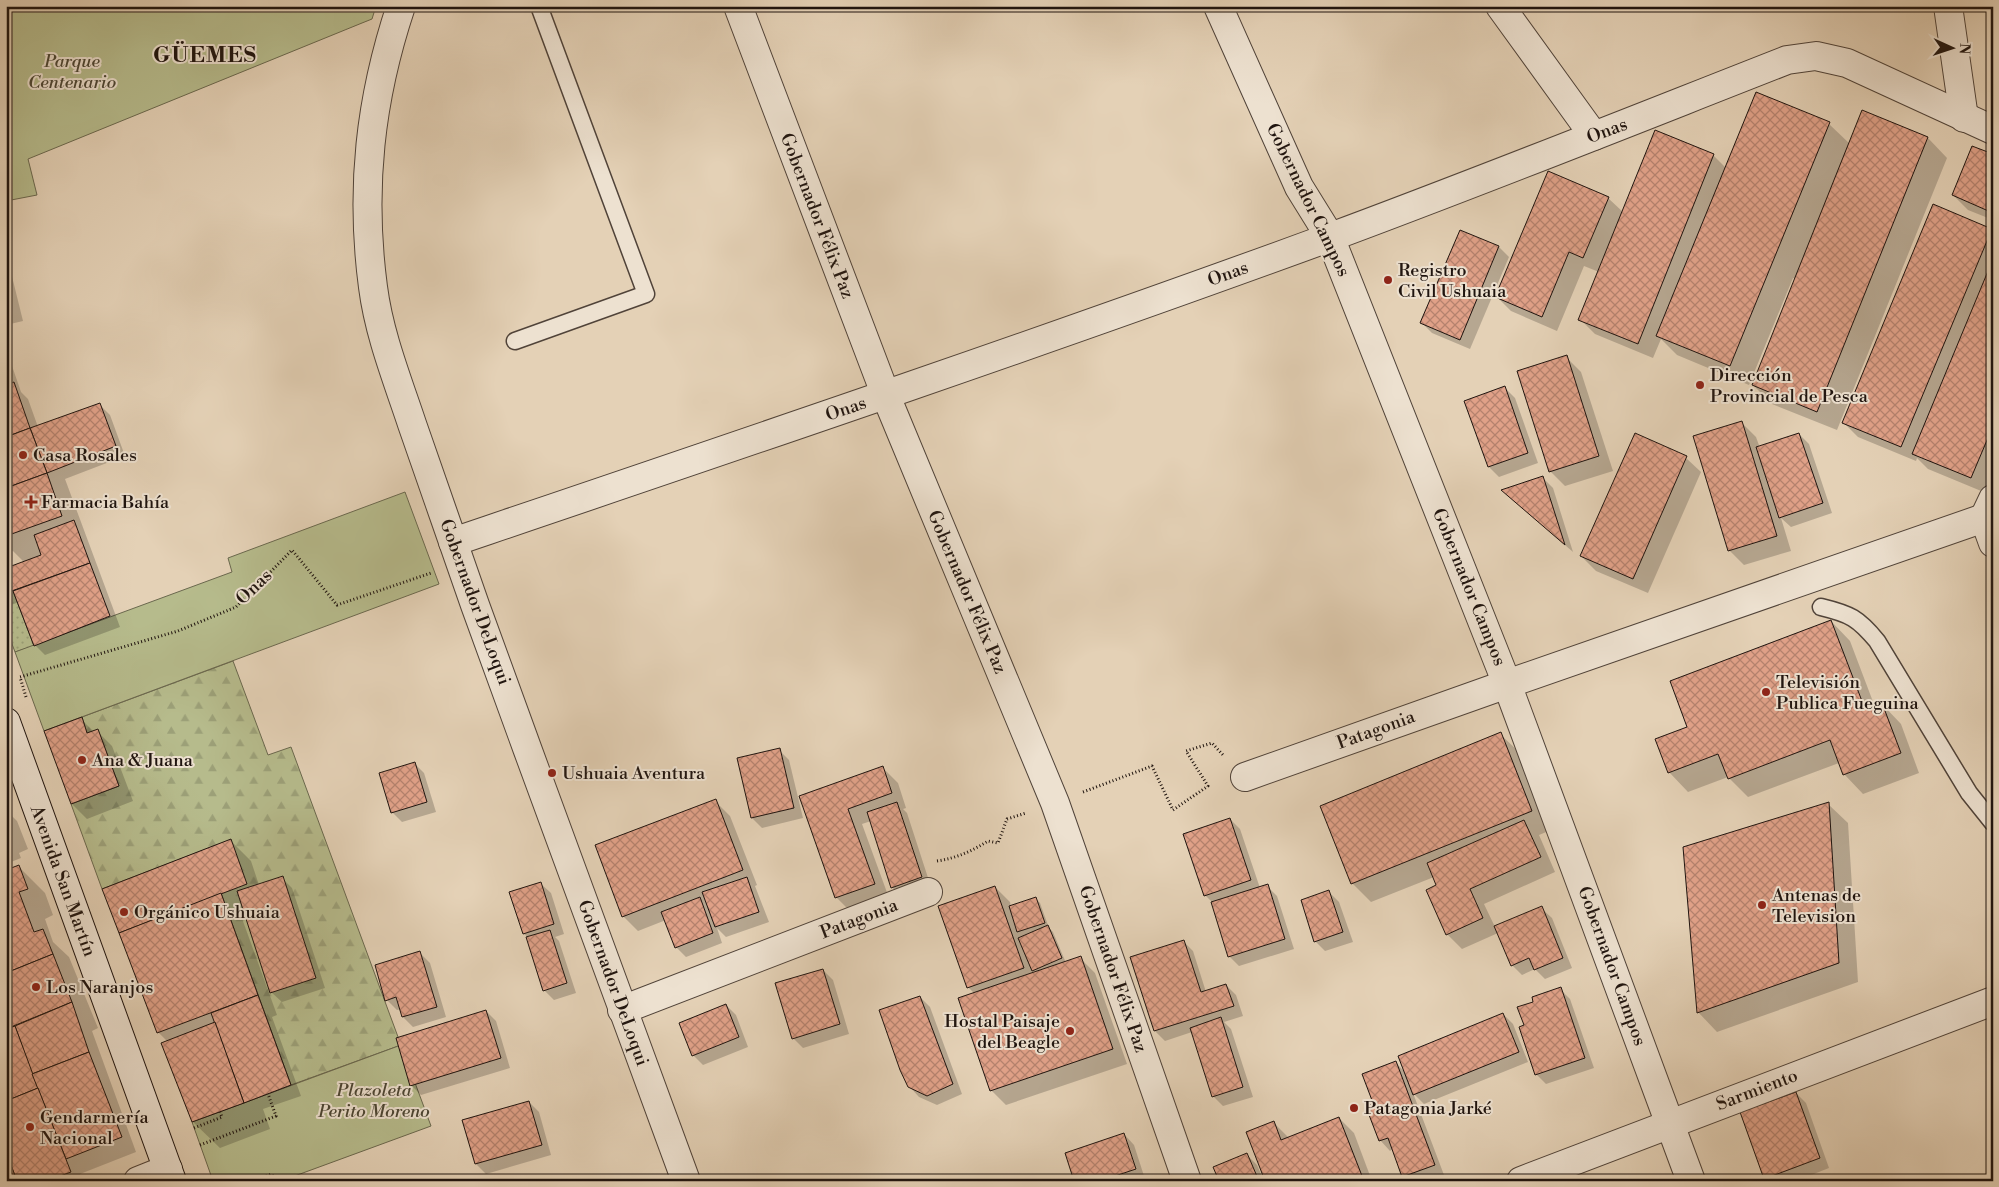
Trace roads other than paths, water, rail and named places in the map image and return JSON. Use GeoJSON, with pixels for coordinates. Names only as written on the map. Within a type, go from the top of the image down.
{"type":"FeatureCollection","features":[{"type":"Feature","properties":{"kind":"street","name":"Gobernador DeLoqui"},"geometry":{"type":"LineString","coordinates":[[401,6],[386,50],[370,134],[368,238],[373,289],[384,339],[456,553],[686,1181]]}},
{"type":"Feature","properties":{"kind":"street","name":"Gobernador Félix Paz"},"geometry":{"type":"LineString","coordinates":[[738,6],[886,396],[1055,803],[1187,1181]]}},
{"type":"Feature","properties":{"kind":"street","name":"Gobernador Campos"},"geometry":{"type":"LineString","coordinates":[[1218,6],[1299,187],[1330,237],[1507,684],[1691,1181]]}},
{"type":"Feature","properties":{"kind":"street"},"geometry":{"type":"LineString","coordinates":[[1500,6],[1594,136]]}},
{"type":"Feature","properties":{"kind":"street"},"geometry":{"type":"LineString","coordinates":[[1948,6],[1964,118]]}},
{"type":"Feature","properties":{"kind":"street","name":"Onas"},"geometry":{"type":"LineString","coordinates":[[456,553],[1330,237],[1787,60],[1816,56],[1847,64],[1993,130]]}},
{"type":"Feature","properties":{"kind":"street","name":"Patagonia"},"geometry":{"type":"LineString","coordinates":[[1245,777],[1507,684],[1990,520]]}},
{"type":"Feature","properties":{"kind":"street","name":"Avenida San Martín"},"geometry":{"type":"LineString","coordinates":[[6,722],[170,1175]]}},
{"type":"Feature","properties":{"kind":"street","name":"Patagonia"},"geometry":{"type":"LineString","coordinates":[[622,1010],[928,892]]}},
{"type":"Feature","properties":{"kind":"street","name":"Sarmiento"},"geometry":{"type":"LineString","coordinates":[[1521,1181],[1993,1001]]}},
{"type":"Feature","properties":{"kind":"street"},"geometry":{"type":"LineString","coordinates":[[138,1181],[170,1175]]}},
{"type":"Feature","properties":{"kind":"lane"},"geometry":{"type":"LineString","coordinates":[[515,341],[646,294],[539,6]]}},
{"type":"Feature","properties":{"kind":"lane"},"geometry":{"type":"LineString","coordinates":[[1821,607],[1844,613],[1856,620],[1877,641],[1969,793],[1993,823]]}},
{"type":"Feature","properties":{"kind":"place","name":"Registro Civil Ushuaia"},"geometry":{"type":"Point","coordinates":[1388,280]}},
{"type":"Feature","properties":{"kind":"place","name":"Dirección Provincial de Pesca"},"geometry":{"type":"Point","coordinates":[1700,385]}},
{"type":"Feature","properties":{"kind":"place","name":"Casa Rosales"},"geometry":{"type":"Point","coordinates":[23,455]}},
{"type":"Feature","properties":{"kind":"place","name":"Farmacia Bahía"},"geometry":{"type":"Point","coordinates":[31,502]}},
{"type":"Feature","properties":{"kind":"place","name":"Televisión Publica Fueguina"},"geometry":{"type":"Point","coordinates":[1766,692]}},
{"type":"Feature","properties":{"kind":"place","name":"Ana & Juana"},"geometry":{"type":"Point","coordinates":[82,760]}},
{"type":"Feature","properties":{"kind":"place","name":"Ushuaia Aventura"},"geometry":{"type":"Point","coordinates":[552,773]}},
{"type":"Feature","properties":{"kind":"place","name":"Antenas de Television"},"geometry":{"type":"Point","coordinates":[1762,905]}},
{"type":"Feature","properties":{"kind":"place","name":"Orgánico Ushuaia"},"geometry":{"type":"Point","coordinates":[124,912]}},
{"type":"Feature","properties":{"kind":"place","name":"Los Naranjos"},"geometry":{"type":"Point","coordinates":[36,987]}},
{"type":"Feature","properties":{"kind":"place","name":"Hostal Paisaje del Beagle"},"geometry":{"type":"Point","coordinates":[1070,1031]}},
{"type":"Feature","properties":{"kind":"place","name":"Patagonia Jarké"},"geometry":{"type":"Point","coordinates":[1354,1108]}},
{"type":"Feature","properties":{"kind":"place","name":"Gendarmería Nacional"},"geometry":{"type":"Point","coordinates":[30,1127]}},
{"type":"Feature","properties":{"kind":"district","name":"GÜEMES"},"geometry":{"type":"Point","coordinates":[205,55]}},
{"type":"Feature","properties":{"kind":"park label","name":"Parque Centenario"},"geometry":{"type":"Point","coordinates":[72,71]}},
{"type":"Feature","properties":{"kind":"park label","name":"Plazoleta Perito Moreno"},"geometry":{"type":"Point","coordinates":[374,1100]}}]}
